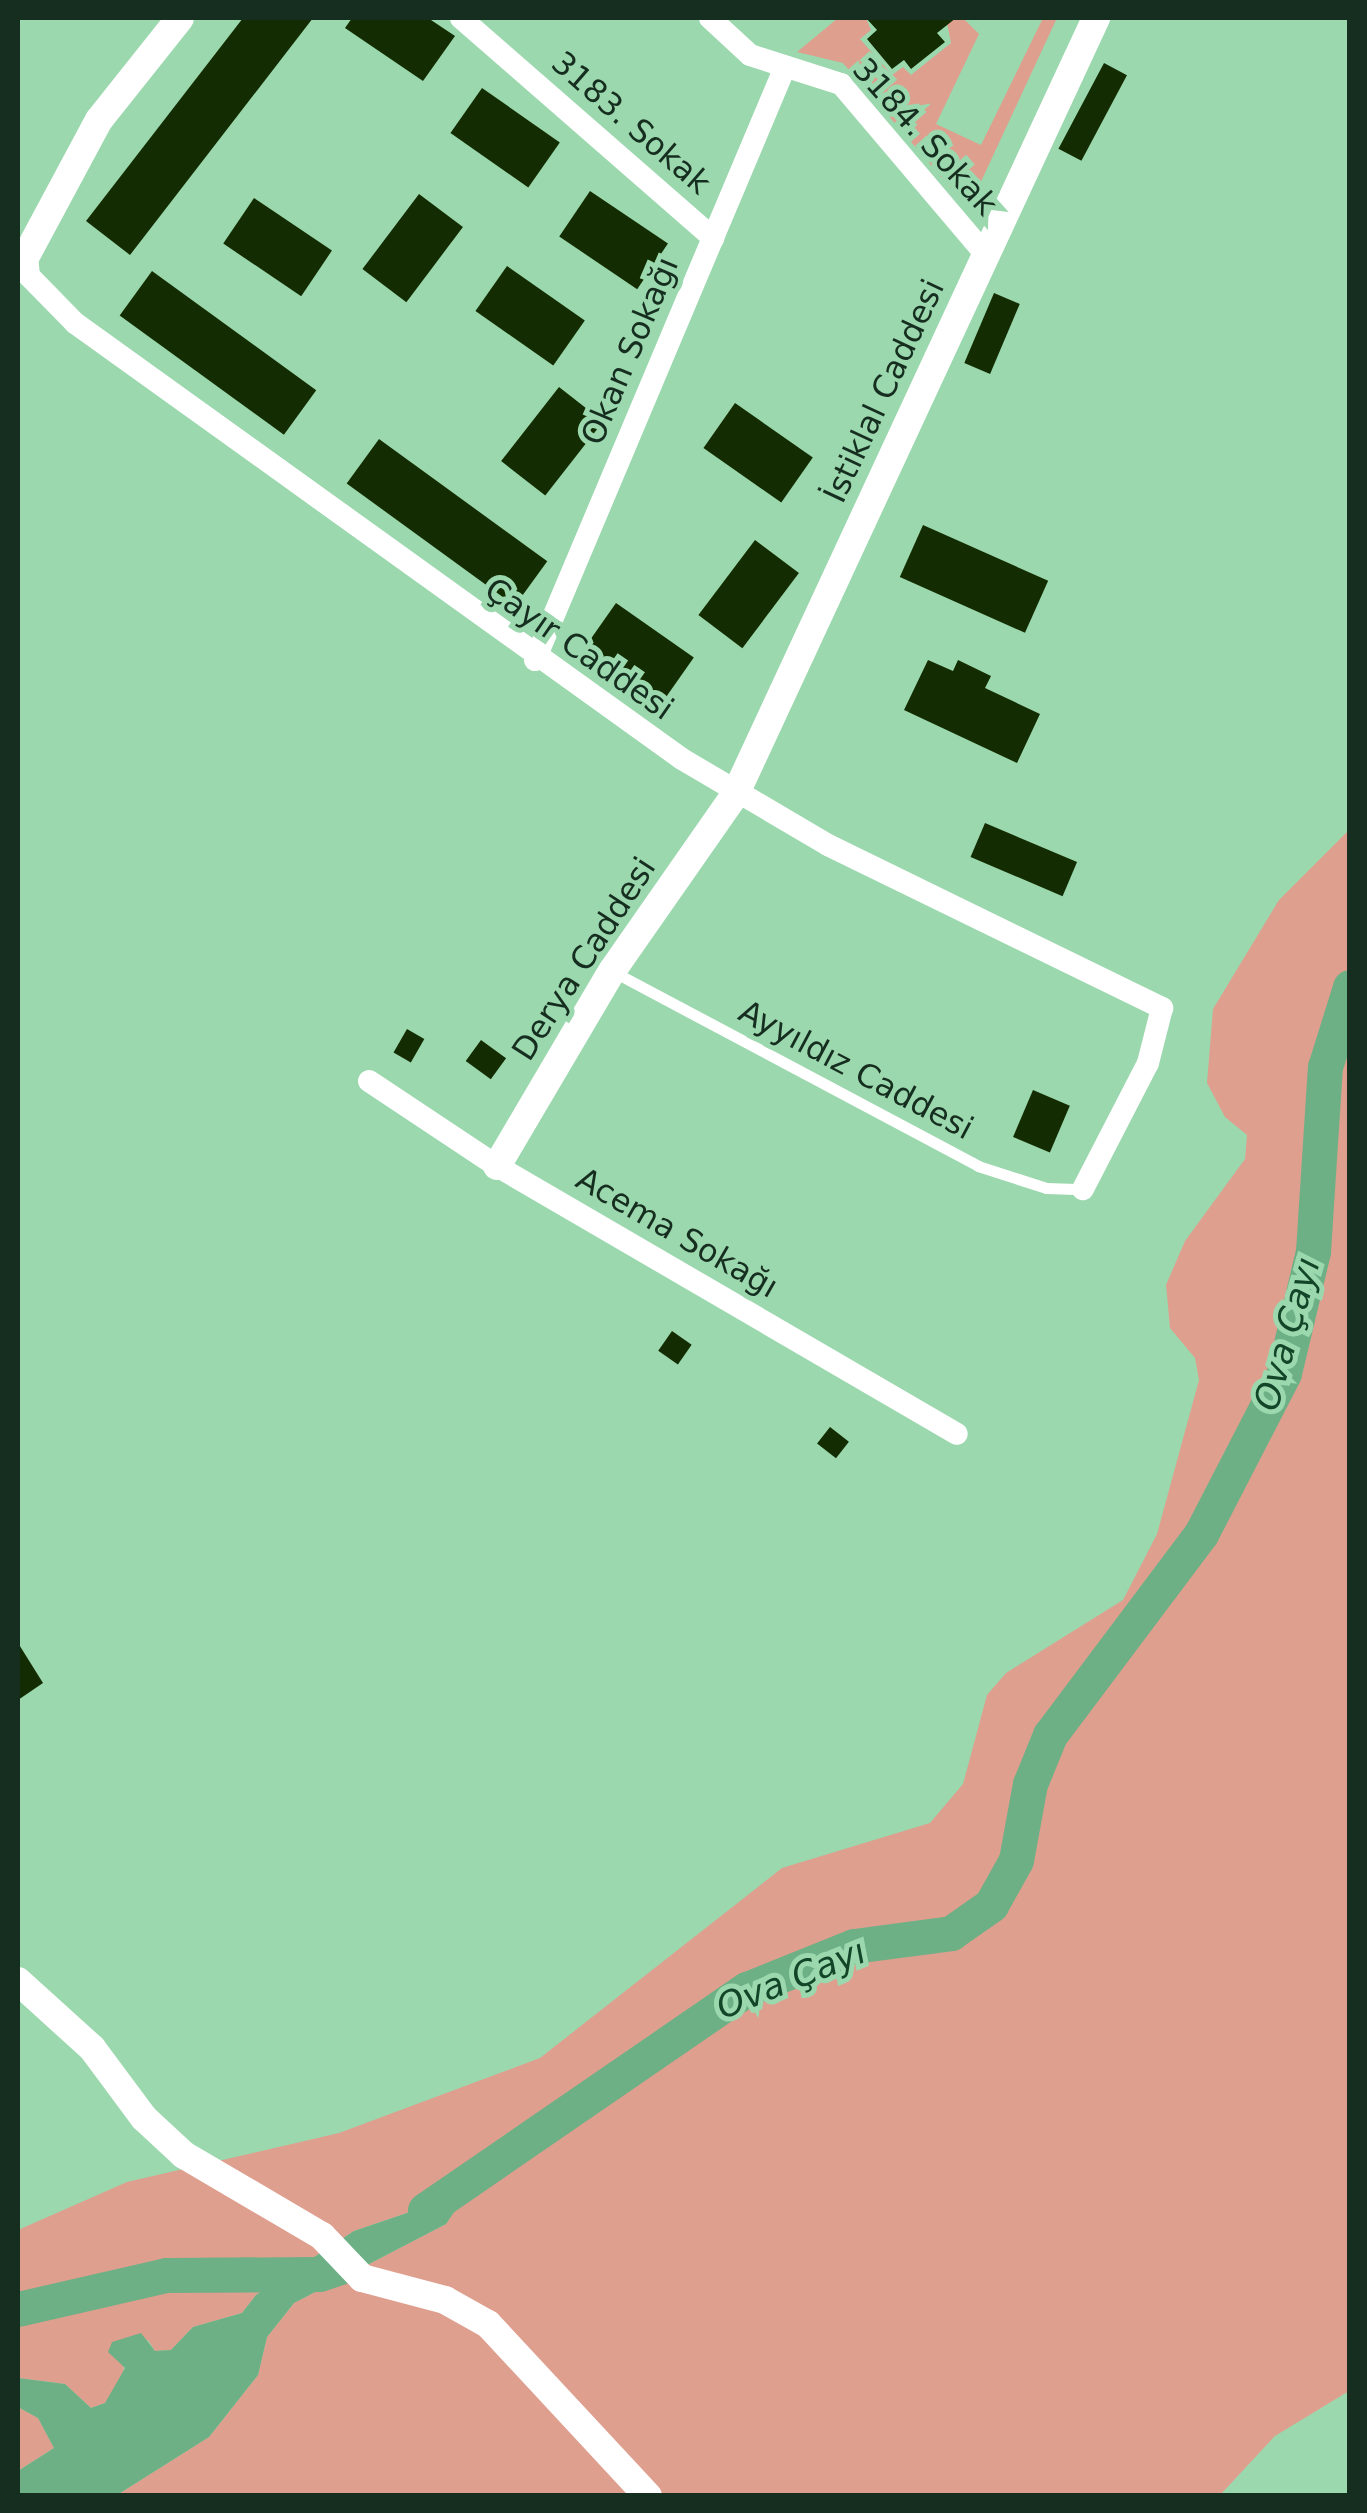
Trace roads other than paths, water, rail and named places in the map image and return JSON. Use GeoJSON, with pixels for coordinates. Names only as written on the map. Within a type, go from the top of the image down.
{"type":"FeatureCollection","features":[{"type":"Feature","properties":{"kind":"street"},"geometry":{"type":"LineString","coordinates":[[26,254],[99,120],[180,18]]}},
{"type":"Feature","properties":{"kind":"street","name":"3183. Sokak"},"geometry":{"type":"LineString","coordinates":[[462,18],[713,238]]}},
{"type":"Feature","properties":{"kind":"street","name":"3184. Sokak"},"geometry":{"type":"LineString","coordinates":[[710,18],[736,48],[785,67],[826,73],[841,84],[985,254]]}},
{"type":"Feature","properties":{"kind":"street","name":"İstiklal Caddesi"},"geometry":{"type":"LineString","coordinates":[[736,794],[1096,18]]}},
{"type":"Feature","properties":{"kind":"street","name":"Okan Sokağı"},"geometry":{"type":"LineString","coordinates":[[534,660],[785,67]]}},
{"type":"Feature","properties":{"kind":"street","name":"Çayır Caddesi"},"geometry":{"type":"LineString","coordinates":[[26,254],[29,276],[74,323],[534,660],[736,794],[1162,1008],[1148,1064],[1083,1190]]}},
{"type":"Feature","properties":{"kind":"street","name":"Derya Caddesi"},"geometry":{"type":"LineString","coordinates":[[497,1166],[612,971],[736,794]]}},
{"type":"Feature","properties":{"kind":"street","name":"Acema Sokağı"},"geometry":{"type":"LineString","coordinates":[[369,1081],[497,1166],[957,1434]]}},
{"type":"Feature","properties":{"kind":"street"},"geometry":{"type":"LineString","coordinates":[[18,1981],[92,2048],[167,2142],[322,2236],[362,2278],[445,2300],[488,2324],[648,2496]]}},
{"type":"Feature","properties":{"kind":"lane","name":"Ayyıldız Caddesi"},"geometry":{"type":"LineString","coordinates":[[612,971],[978,1166],[1046,1188],[1083,1190]]}},
{"type":"Feature","properties":{"kind":"waterway","name":"Ova Çayı"},"geometry":{"type":"LineString","coordinates":[[425,2210],[747,1989],[854,1946],[951,1933],[991,1905],[1016,1860],[1030,1784],[1050,1735],[1201,1534],[1284,1373],[1313,1251],[1325,1067],[1350,987]]}},
{"type":"Feature","properties":{"kind":"waterway","name":"Ova Çayı"},"geometry":{"type":"LineString","coordinates":[[18,2309],[166,2275],[319,2274],[340,2267]]}}]}
